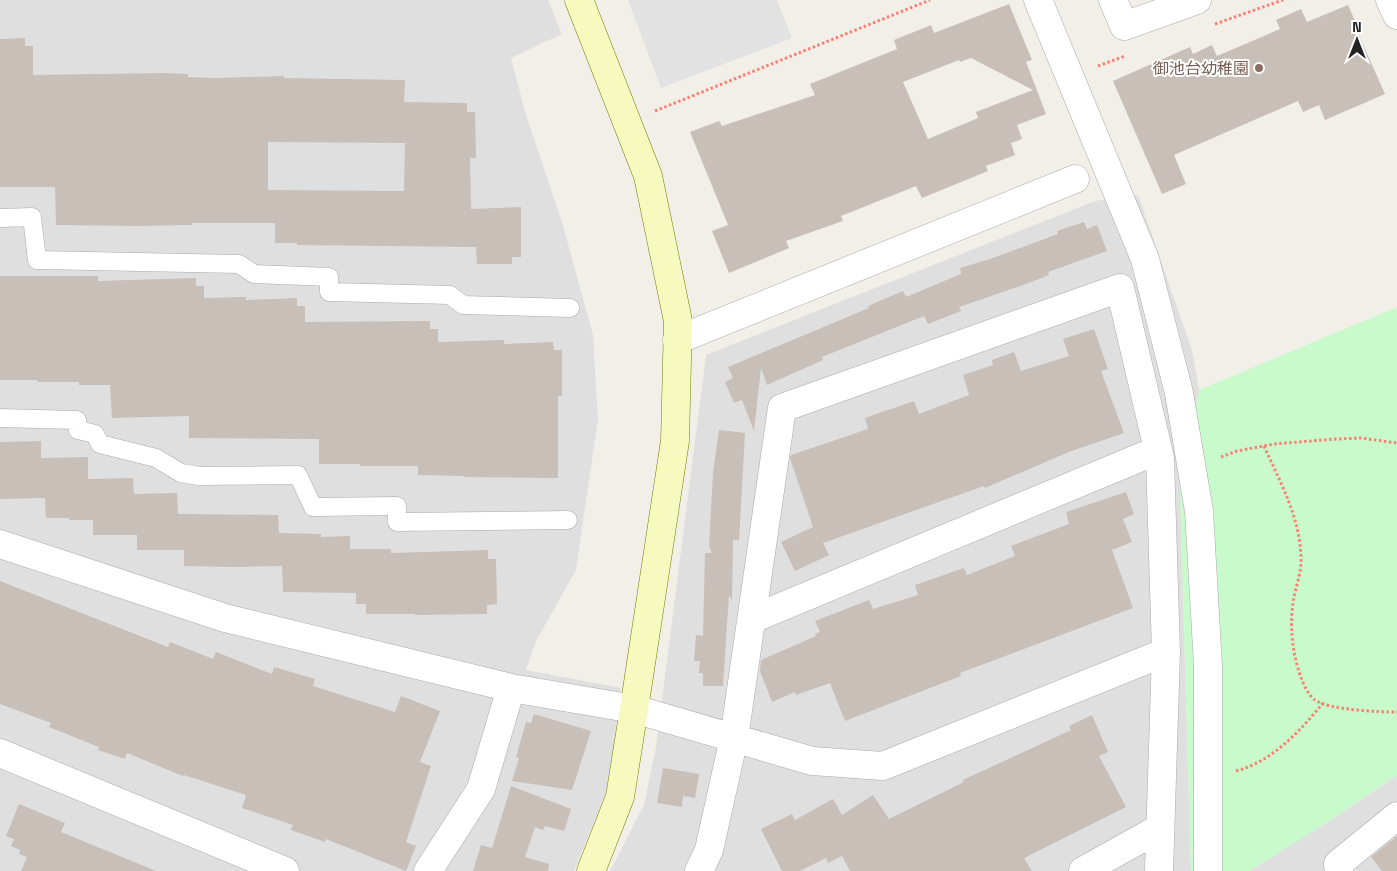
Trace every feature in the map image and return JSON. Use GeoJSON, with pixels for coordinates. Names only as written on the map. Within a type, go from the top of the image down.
{"type":"FeatureCollection","features":[{"type":"Feature","properties":{"kind":"street"},"geometry":{"type":"LineString","coordinates":[[579,0],[648,176],[678,321],[675,441],[634,709],[620,797],[591,871]]}},
{"type":"Feature","properties":{"kind":"street"},"geometry":{"type":"LineString","coordinates":[[1038,0],[1144,259],[1179,393],[1199,511],[1208,656],[1208,871]]}},
{"type":"Feature","properties":{"kind":"street"},"geometry":{"type":"LineString","coordinates":[[1113,0],[1124,26],[1197,0]]}},
{"type":"Feature","properties":{"kind":"street"},"geometry":{"type":"LineString","coordinates":[[1390,0],[1397,15]]}},
{"type":"Feature","properties":{"kind":"street"},"geometry":{"type":"LineString","coordinates":[[677,340],[1075,179]]}},
{"type":"Feature","properties":{"kind":"street"},"geometry":{"type":"LineString","coordinates":[[699,871],[710,850],[734,738],[782,408],[1120,288],[1160,458],[1166,652],[1159,871]]}},
{"type":"Feature","properties":{"kind":"street"},"geometry":{"type":"LineString","coordinates":[[752,619],[1158,450]]}},
{"type":"Feature","properties":{"kind":"street"},"geometry":{"type":"LineString","coordinates":[[0,544],[224,618],[511,688],[634,709],[812,761],[883,766],[1166,652]]}},
{"type":"Feature","properties":{"kind":"street"},"geometry":{"type":"LineString","coordinates":[[428,871],[481,788],[511,688]]}},
{"type":"Feature","properties":{"kind":"street"},"geometry":{"type":"LineString","coordinates":[[0,753],[284,871]]}},
{"type":"Feature","properties":{"kind":"street"},"geometry":{"type":"LineString","coordinates":[[1339,871],[1338,864],[1397,816]]}},
{"type":"Feature","properties":{"kind":"street"},"geometry":{"type":"LineString","coordinates":[[1083,871],[1160,828]]}},
{"type":"Feature","properties":{"kind":"lane"},"geometry":{"type":"LineString","coordinates":[[0,218],[32,218],[37,260],[240,264],[254,274],[329,277],[329,292],[450,295],[463,306],[570,308]]}},
{"type":"Feature","properties":{"kind":"lane"},"geometry":{"type":"LineString","coordinates":[[0,418],[77,420],[78,430],[95,434],[100,444],[156,458],[181,473],[199,476],[298,475],[313,507],[397,506],[397,522],[568,520]]}},
{"type":"Feature","properties":{"kind":"path"},"geometry":{"type":"LineString","coordinates":[[627,123],[930,0]]}},
{"type":"Feature","properties":{"kind":"path"},"geometry":{"type":"LineString","coordinates":[[1192,468],[1237,451],[1264,446],[1361,438],[1397,443]]}},
{"type":"Feature","properties":{"kind":"path"},"geometry":{"type":"LineString","coordinates":[[1264,446],[1292,505],[1299,540],[1301,563],[1293,602],[1292,633],[1298,666],[1305,688],[1315,700],[1336,707],[1397,712]]}},
{"type":"Feature","properties":{"kind":"path"},"geometry":{"type":"LineString","coordinates":[[1208,780],[1243,769],[1277,750],[1302,729],[1323,703]]}},
{"type":"Feature","properties":{"kind":"shaded area"},"geometry":{"type":"Polygon","coordinates":[[[0,0],[548,0],[562,34],[511,58],[526,115],[562,222],[593,335],[598,419],[576,570],[536,641],[526,670],[621,688],[608,787],[574,871],[0,871],[0,0]]]}},
{"type":"Feature","properties":{"kind":"shaded area"},"geometry":{"type":"Polygon","coordinates":[[[628,0],[777,0],[792,38],[661,88],[628,0]]]}},
{"type":"Feature","properties":{"kind":"shaded area"},"geometry":{"type":"Polygon","coordinates":[[[1138,195],[1192,350],[1199,390],[1180,492],[1191,871],[610,871],[644,805],[656,747],[706,355],[1095,201],[1138,195]]]}},
{"type":"Feature","properties":{"kind":"shaded area"},"geometry":{"type":"Polygon","coordinates":[[[1397,775],[1397,871],[1249,871],[1329,821],[1397,775]]]}},
{"type":"Feature","properties":{"kind":"green space"},"geometry":{"type":"Polygon","coordinates":[[[1397,307],[1397,775],[1329,821],[1249,871],[1191,871],[1180,492],[1199,390],[1397,307]]]}},
{"type":"Feature","properties":{"kind":"building"},"geometry":{"type":"Polygon","coordinates":[[[1009,4],[1032,60],[1026,62],[1046,114],[1017,125],[1022,139],[1011,143],[1015,155],[986,166],[988,171],[922,198],[916,186],[841,216],[843,221],[786,241],[789,248],[729,273],[712,231],[728,225],[690,132],[719,121],[722,126],[815,95],[810,84],[897,49],[894,40],[931,25],[934,33],[1009,4]],[[971,58],[960,62],[959,60],[903,82],[928,139],[978,118],[976,112],[1033,90],[971,58]]]}},
{"type":"Feature","properties":{"kind":"building"},"geometry":{"type":"Polygon","coordinates":[[[1348,5],[1359,30],[1357,31],[1385,94],[1325,120],[1319,105],[1303,112],[1298,101],[1174,155],[1186,184],[1162,194],[1113,81],[1190,47],[1193,54],[1212,45],[1217,56],[1280,29],[1276,20],[1301,9],[1307,22],[1348,5]]]}},
{"type":"Feature","properties":{"kind":"building"},"geometry":{"type":"Polygon","coordinates":[[[25,38],[25,46],[33,46],[33,75],[165,73],[188,74],[188,77],[216,78],[284,76],[284,78],[405,80],[404,102],[467,103],[467,112],[475,112],[476,158],[470,158],[471,209],[521,207],[521,257],[512,257],[512,264],[477,264],[476,247],[297,245],[297,243],[275,243],[275,223],[192,223],[192,225],[138,226],[56,225],[55,187],[0,187],[0,39],[25,38]],[[268,142],[268,190],[404,191],[405,143],[268,142]]]}},
{"type":"Feature","properties":{"kind":"building"},"geometry":{"type":"Polygon","coordinates":[[[1084,222],[1087,229],[1097,225],[1107,251],[1048,272],[1049,275],[1026,284],[959,307],[961,311],[928,324],[924,316],[822,357],[823,360],[767,385],[761,368],[754,431],[742,400],[734,403],[725,382],[733,378],[728,367],[869,308],[868,306],[903,291],[906,297],[961,274],[960,268],[1058,234],[1057,231],[1084,222]]]}},
{"type":"Feature","properties":{"kind":"building"},"geometry":{"type":"Polygon","coordinates":[[[0,276],[98,276],[98,281],[196,278],[196,286],[204,286],[204,298],[246,297],[246,300],[297,298],[297,306],[305,306],[305,322],[430,321],[430,329],[438,329],[438,342],[504,340],[504,344],[553,342],[554,350],[562,350],[562,396],[558,396],[558,478],[418,475],[418,466],[319,464],[319,439],[189,438],[189,416],[112,418],[110,385],[79,385],[79,382],[38,382],[37,380],[0,380],[0,276]]]}},
{"type":"Feature","properties":{"kind":"building"},"geometry":{"type":"Polygon","coordinates":[[[1094,329],[1108,369],[1101,371],[1124,433],[1069,452],[985,488],[984,486],[823,543],[829,555],[795,571],[781,542],[813,527],[790,458],[791,455],[868,429],[865,418],[914,401],[919,414],[969,395],[963,375],[993,365],[992,360],[1014,352],[1021,371],[1069,356],[1063,339],[1094,329]]]}},
{"type":"Feature","properties":{"kind":"building"},"geometry":{"type":"Polygon","coordinates":[[[719,430],[745,433],[739,540],[733,540],[732,601],[729,595],[723,686],[703,686],[703,673],[699,673],[700,661],[694,661],[696,635],[703,636],[705,553],[712,553],[709,546],[713,473],[719,430]]]}},
{"type":"Feature","properties":{"kind":"building"},"geometry":{"type":"Polygon","coordinates":[[[41,441],[41,458],[88,457],[88,479],[133,478],[134,494],[177,493],[178,514],[278,515],[279,533],[321,534],[321,537],[350,536],[350,549],[391,549],[391,553],[488,550],[488,559],[496,559],[497,604],[487,605],[487,614],[366,614],[366,604],[356,604],[356,593],[283,592],[282,566],[184,566],[184,550],[137,550],[137,535],[93,535],[93,520],[46,518],[45,498],[0,499],[0,442],[41,441]]]}},
{"type":"Feature","properties":{"kind":"building"},"geometry":{"type":"Polygon","coordinates":[[[1126,492],[1134,514],[1123,519],[1132,542],[1112,550],[1133,608],[960,673],[961,676],[845,721],[830,683],[796,695],[795,692],[772,702],[760,671],[761,660],[816,636],[815,634],[820,632],[815,621],[869,600],[873,609],[918,595],[915,585],[964,568],[967,575],[1015,556],[1011,546],[1069,524],[1066,512],[1126,492]]]}},
{"type":"Feature","properties":{"kind":"building"},"geometry":{"type":"Polygon","coordinates":[[[0,581],[168,647],[170,642],[213,659],[216,652],[272,674],[274,667],[315,679],[313,686],[395,712],[401,696],[440,711],[420,762],[431,766],[406,842],[416,846],[406,871],[326,839],[325,842],[291,830],[293,825],[242,808],[246,795],[183,776],[127,753],[125,759],[98,750],[99,747],[49,727],[51,723],[0,704],[0,581]]]}},
{"type":"Feature","properties":{"kind":"building"},"geometry":{"type":"Polygon","coordinates":[[[534,714],[591,731],[572,790],[512,781],[519,758],[516,757],[526,722],[531,723],[534,714]]]}},
{"type":"Feature","properties":{"kind":"building"},"geometry":{"type":"Polygon","coordinates":[[[1092,715],[1108,752],[1099,756],[1126,807],[1024,858],[1032,871],[850,871],[842,856],[828,863],[826,858],[800,871],[782,871],[761,829],[792,814],[795,820],[833,799],[842,815],[873,795],[889,819],[964,782],[963,780],[1071,730],[1069,726],[1092,715]]]}},
{"type":"Feature","properties":{"kind":"building"},"geometry":{"type":"Polygon","coordinates":[[[663,768],[699,774],[695,798],[683,796],[682,807],[657,803],[663,768]]]}},
{"type":"Feature","properties":{"kind":"building"},"geometry":{"type":"Polygon","coordinates":[[[511,786],[571,809],[564,831],[545,826],[543,830],[535,827],[525,857],[549,864],[548,871],[473,871],[481,845],[492,848],[511,786]]]}},
{"type":"Feature","properties":{"kind":"building"},"geometry":{"type":"Polygon","coordinates":[[[19,804],[65,823],[61,832],[156,871],[21,871],[27,857],[19,854],[20,850],[11,846],[14,839],[6,836],[19,804]]]}},
{"type":"Feature","properties":{"kind":"building"},"geometry":{"type":"Polygon","coordinates":[[[1397,836],[1397,871],[1382,871],[1371,857],[1397,836]]]}},
{"type":"Feature","properties":{"kind":"place","name":"御池台幼稚園"},"geometry":{"type":"Point","coordinates":[1259,68]}}]}
